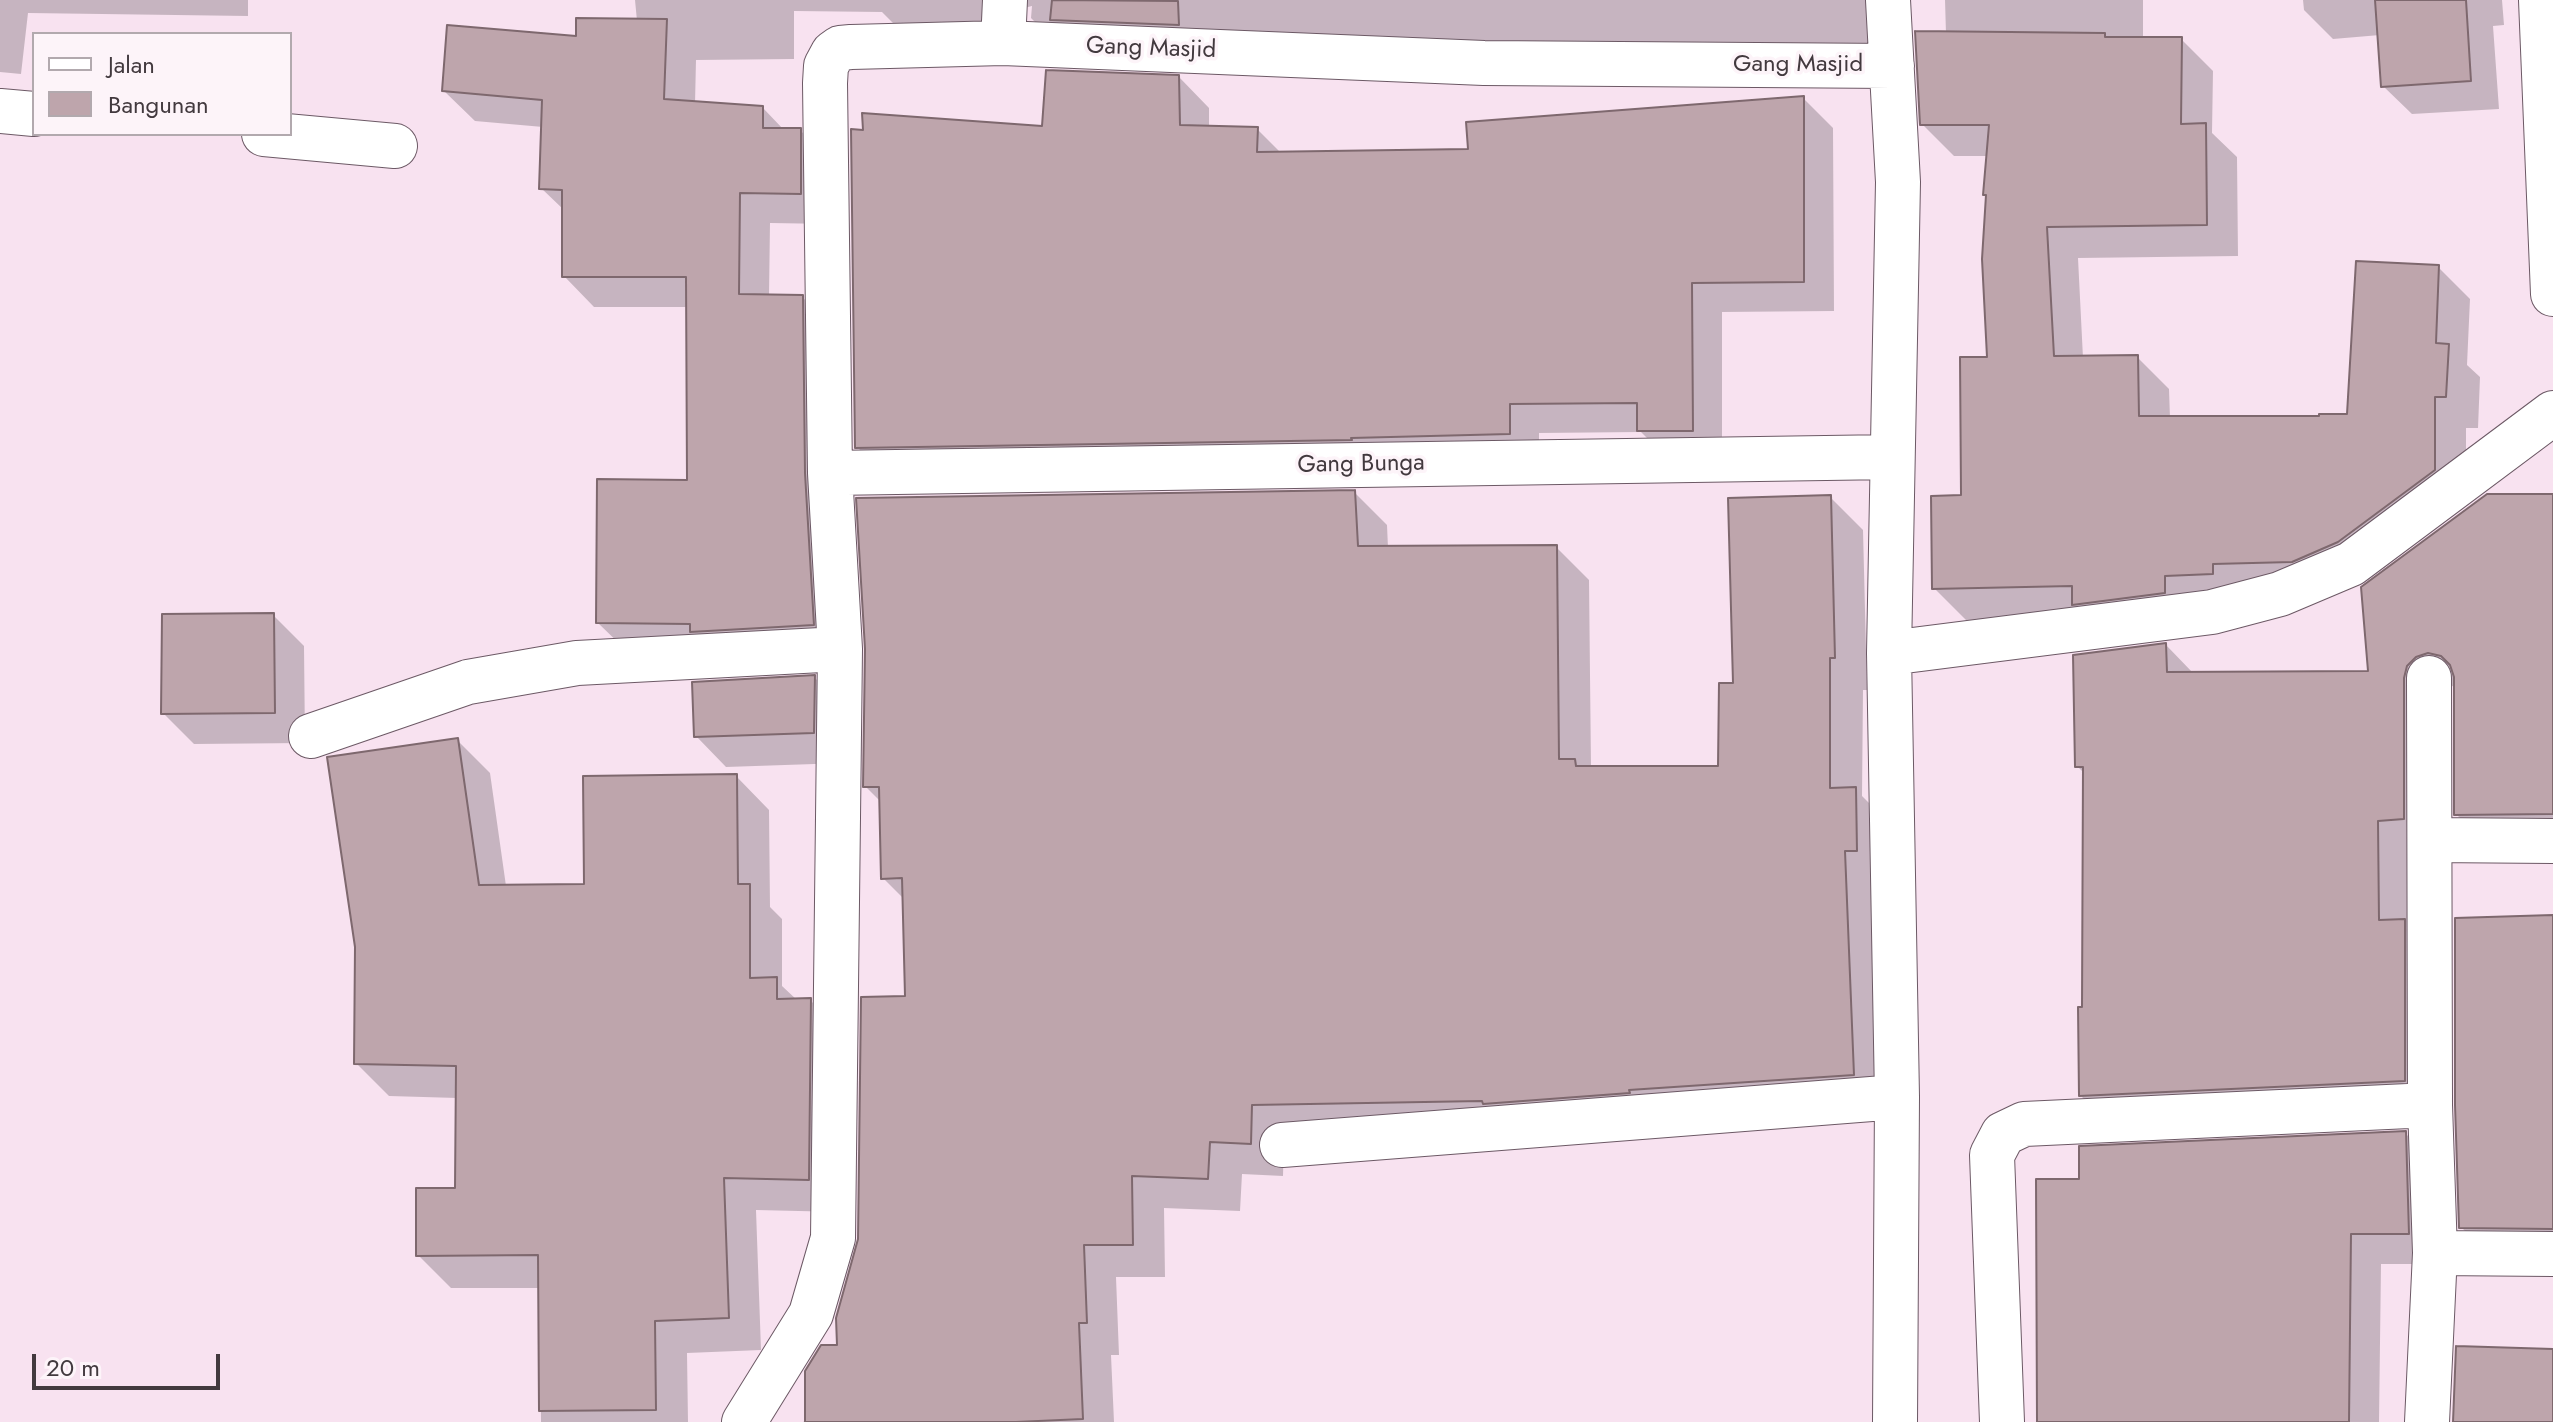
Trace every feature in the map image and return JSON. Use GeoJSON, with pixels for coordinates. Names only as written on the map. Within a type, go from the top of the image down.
{"type":"FeatureCollection","features":[{"type":"Feature","properties":{"kind":"street"},"geometry":{"type":"LineString","coordinates":[[1003,43],[1005,0]]}},
{"type":"Feature","properties":{"kind":"street"},"geometry":{"type":"LineString","coordinates":[[1888,0],[1898,182],[1889,653],[1897,1097],[1895,1422]]}},
{"type":"Feature","properties":{"kind":"street"},"geometry":{"type":"LineString","coordinates":[[2541,0],[2553,294]]}},
{"type":"Feature","properties":{"kind":"street","name":"Gang Masjid"},"geometry":{"type":"LineString","coordinates":[[830,473],[826,66],[833,53],[840,48],[1003,43],[1484,63],[1892,66]]}},
{"type":"Feature","properties":{"kind":"street"},"geometry":{"type":"LineString","coordinates":[[0,111],[32,114]]}},
{"type":"Feature","properties":{"kind":"street"},"geometry":{"type":"LineString","coordinates":[[286,136],[395,146]]}},
{"type":"Feature","properties":{"kind":"street"},"geometry":{"type":"LineString","coordinates":[[1889,653],[2212,612],[2280,594],[2351,564],[2553,413]]}},
{"type":"Feature","properties":{"kind":"street","name":"Gang Bunga"},"geometry":{"type":"LineString","coordinates":[[830,473],[1892,457]]}},
{"type":"Feature","properties":{"kind":"street"},"geometry":{"type":"LineString","coordinates":[[744,1422],[811,1314],[833,1238],[840,649],[830,473]]}},
{"type":"Feature","properties":{"kind":"street"},"geometry":{"type":"LineString","coordinates":[[311,736],[468,682],[577,663],[840,649]]}},
{"type":"Feature","properties":{"kind":"street"},"geometry":{"type":"LineString","coordinates":[[2427,1422],[2435,1253],[2430,1105],[2429,678]]}},
{"type":"Feature","properties":{"kind":"street"},"geometry":{"type":"LineString","coordinates":[[2431,840],[2553,841]]}},
{"type":"Feature","properties":{"kind":"street"},"geometry":{"type":"LineString","coordinates":[[1282,1145],[1897,1097]]}},
{"type":"Feature","properties":{"kind":"street"},"geometry":{"type":"LineString","coordinates":[[2002,1422],[1992,1155],[2003,1134],[2024,1124],[2430,1105]]}},
{"type":"Feature","properties":{"kind":"street"},"geometry":{"type":"LineString","coordinates":[[2435,1253],[2553,1254]]}},
{"type":"Feature","properties":{"kind":"building"},"geometry":{"type":"Polygon","coordinates":[[[1052,0],[1178,1],[1179,25],[1050,20],[1052,0]]]}},
{"type":"Feature","properties":{"kind":"building"},"geometry":{"type":"Polygon","coordinates":[[[2375,0],[2466,0],[2471,81],[2381,87],[2375,0]]]}},
{"type":"Feature","properties":{"kind":"building"},"geometry":{"type":"Polygon","coordinates":[[[576,18],[667,19],[664,99],[763,106],[763,128],[801,128],[801,194],[740,193],[739,294],[803,295],[805,473],[814,625],[690,632],[690,624],[596,623],[597,479],[687,480],[686,277],[562,277],[562,190],[539,189],[542,100],[442,91],[447,25],[576,36],[576,18]]]}},
{"type":"Feature","properties":{"kind":"building"},"geometry":{"type":"Polygon","coordinates":[[[1915,31],[2182,37],[2181,124],[2206,123],[2207,225],[2047,227],[2054,356],[2138,355],[2139,416],[2347,414],[2356,261],[2439,265],[2436,343],[2449,344],[2446,397],[2435,397],[2435,470],[2338,542],[2292,562],[2213,564],[2213,574],[2165,576],[2165,593],[2072,605],[2072,586],[1932,589],[1931,496],[1961,495],[1960,357],[1987,357],[1982,259],[1989,125],[1920,125],[1915,31]]]}},
{"type":"Feature","properties":{"kind":"building"},"geometry":{"type":"Polygon","coordinates":[[[1046,70],[1179,75],[1180,125],[1258,127],[1257,152],[1468,149],[1466,122],[1804,96],[1804,282],[1692,283],[1693,431],[1637,431],[1637,403],[1510,404],[1510,434],[1352,440],[855,448],[851,129],[863,130],[862,113],[1042,126],[1046,70]]]}},
{"type":"Feature","properties":{"kind":"building"},"geometry":{"type":"Polygon","coordinates":[[[1355,490],[1358,546],[1557,545],[1559,759],[1575,759],[1576,766],[1718,766],[1719,683],[1733,683],[1728,498],[1831,495],[1835,658],[1830,658],[1830,788],[1856,787],[1857,851],[1845,851],[1854,1075],[1629,1090],[1630,1093],[1483,1104],[1482,1101],[1252,1105],[1251,1144],[1210,1142],[1208,1179],[1132,1176],[1133,1245],[1084,1245],[1087,1323],[1079,1323],[1083,1419],[805,1422],[805,1371],[821,1345],[837,1345],[836,1318],[858,1239],[861,997],[905,996],[902,878],[881,879],[879,787],[863,787],[865,649],[856,498],[1355,490]]]}},
{"type":"Feature","properties":{"kind":"building"},"geometry":{"type":"Polygon","coordinates":[[[2487,494],[2553,494],[2553,814],[2454,815],[2454,677],[2450,665],[2441,656],[2428,653],[2416,657],[2407,666],[2404,678],[2404,819],[2378,821],[2379,920],[2405,919],[2405,1081],[2079,1096],[2083,767],[2075,767],[2073,655],[2166,643],[2167,672],[2368,671],[2361,587],[2487,494]]]}},
{"type":"Feature","properties":{"kind":"building"},"geometry":{"type":"Polygon","coordinates":[[[274,613],[275,713],[161,714],[162,614],[274,613]]]}},
{"type":"Feature","properties":{"kind":"building"},"geometry":{"type":"Polygon","coordinates":[[[815,675],[814,733],[694,737],[692,682],[815,675]]]}},
{"type":"Feature","properties":{"kind":"building"},"geometry":{"type":"Polygon","coordinates":[[[458,738],[479,885],[584,884],[583,776],[737,774],[738,884],[750,884],[750,978],[777,977],[777,999],[811,998],[809,1180],[724,1178],[729,1318],[655,1321],[656,1410],[539,1411],[538,1255],[416,1256],[416,1188],[455,1188],[456,1066],[354,1064],[355,947],[327,757],[458,738]]]}},
{"type":"Feature","properties":{"kind":"building"},"geometry":{"type":"Polygon","coordinates":[[[2553,915],[2553,1229],[2459,1228],[2455,1105],[2455,918],[2553,915]]]}},
{"type":"Feature","properties":{"kind":"building"},"geometry":{"type":"Polygon","coordinates":[[[2406,1131],[2409,1234],[2351,1234],[2349,1422],[2037,1422],[2036,1179],[2079,1179],[2079,1146],[2406,1131]]]}},
{"type":"Feature","properties":{"kind":"building"},"geometry":{"type":"Polygon","coordinates":[[[2456,1346],[2553,1349],[2553,1422],[2453,1422],[2456,1346]]]}}]}
